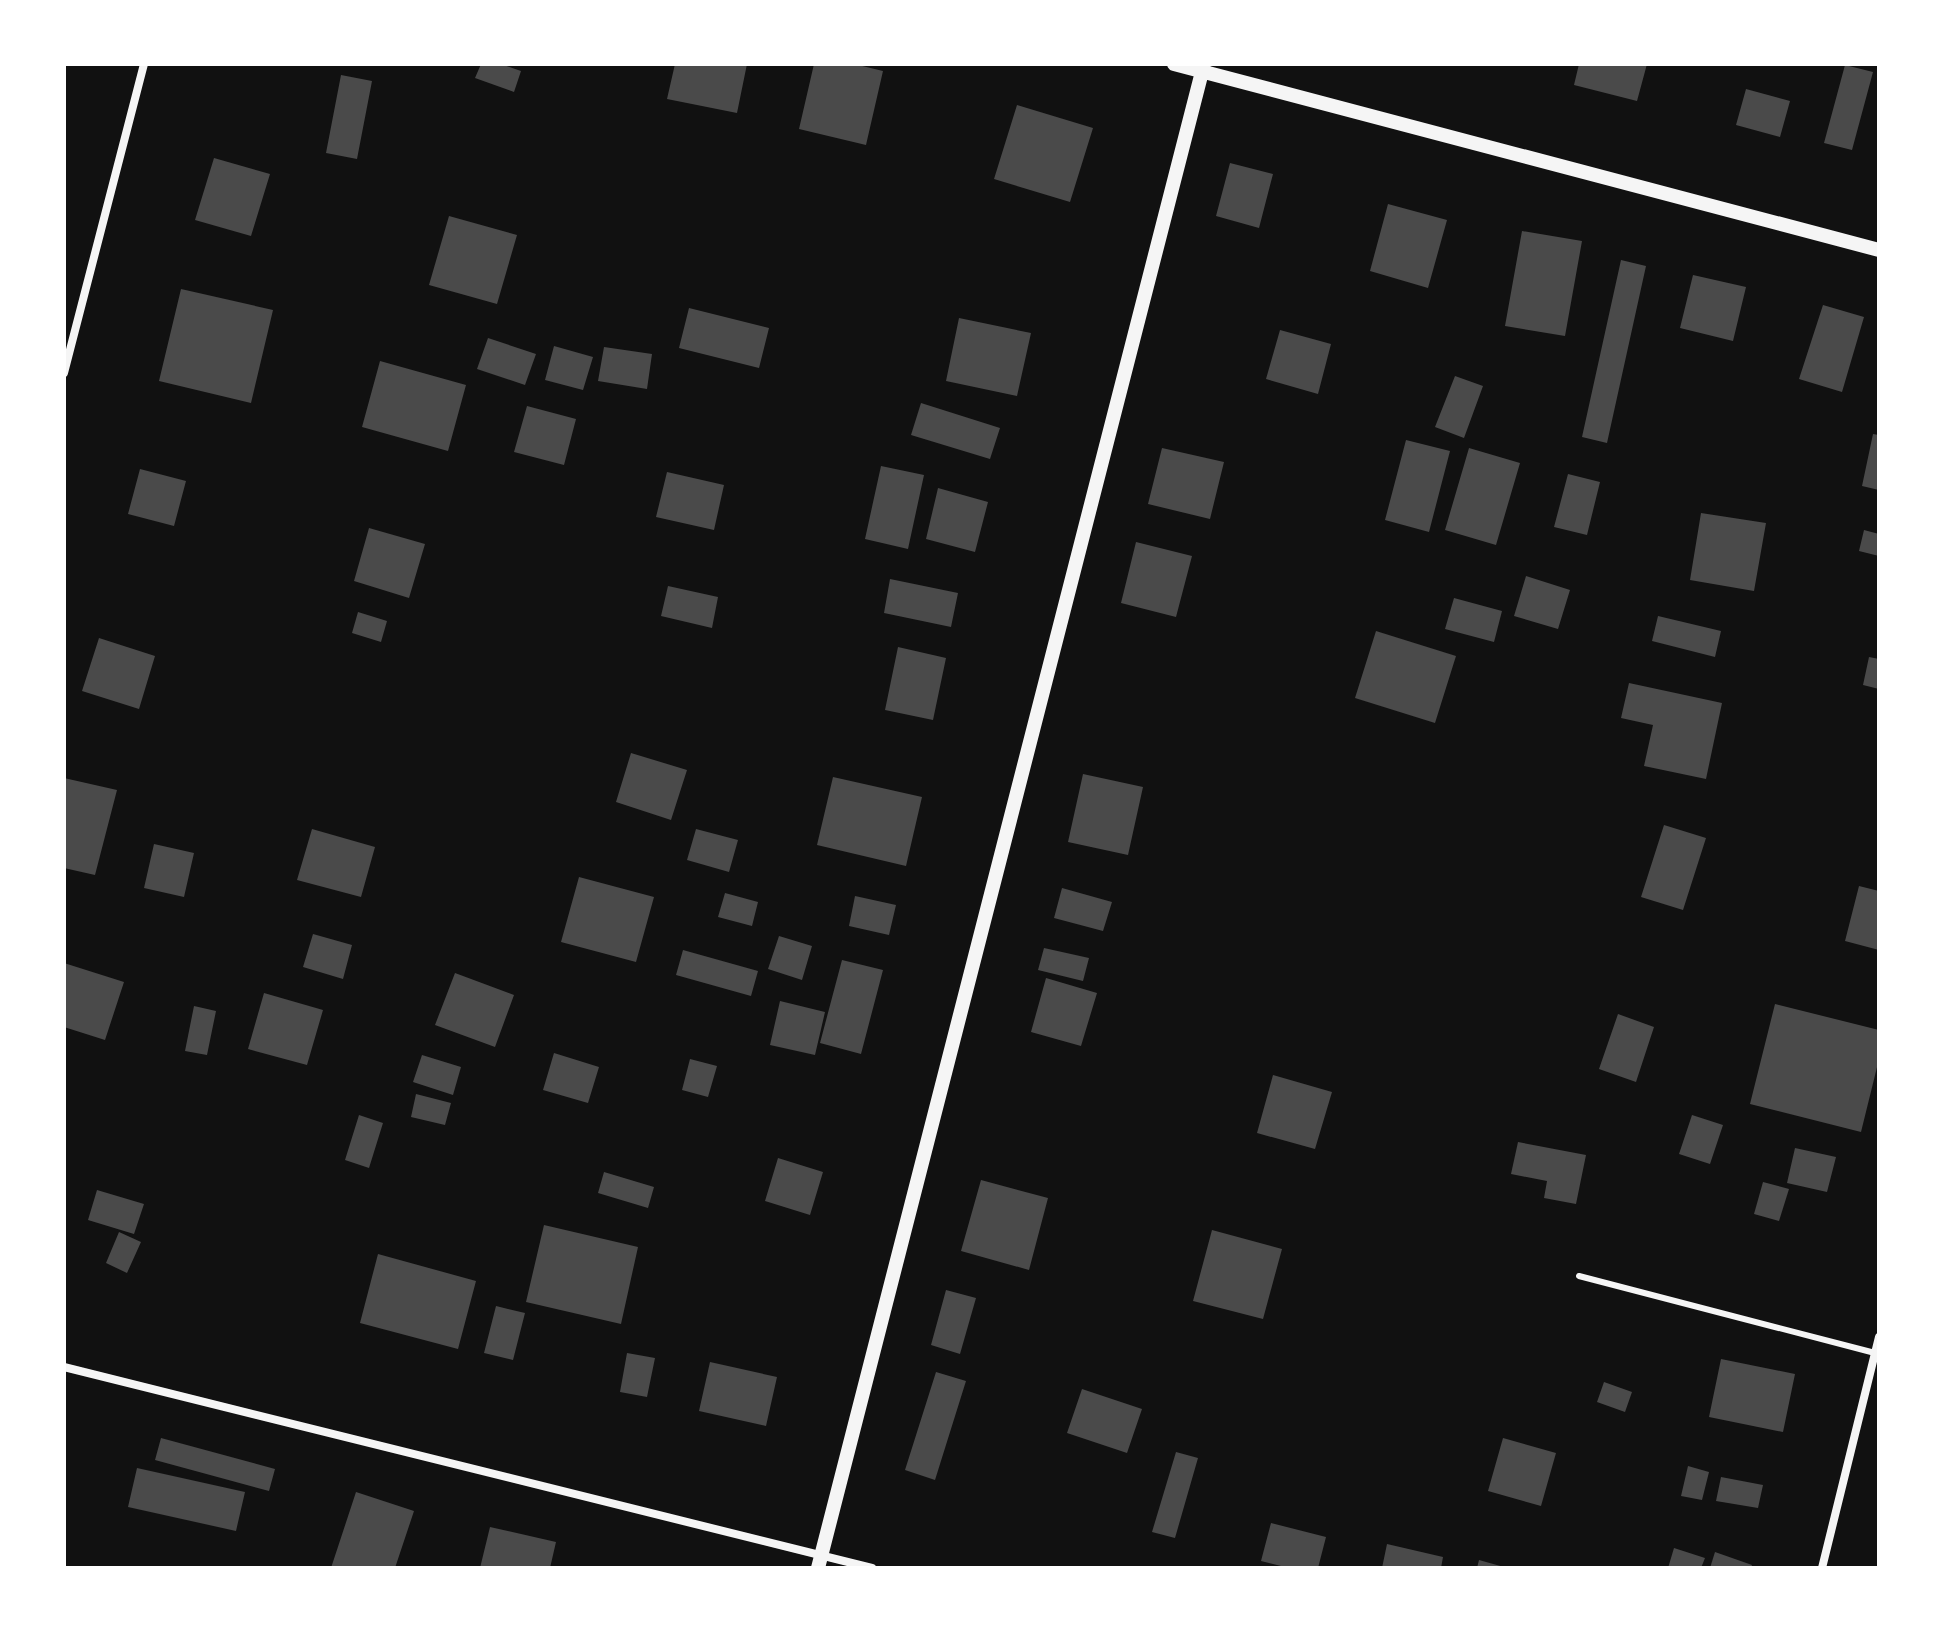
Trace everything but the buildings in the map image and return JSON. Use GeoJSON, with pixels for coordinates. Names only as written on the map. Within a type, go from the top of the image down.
{"type":"FeatureCollection","features":[{"type":"Feature","properties":{"kind":"street"},"geometry":{"type":"LineString","coordinates":[[64,373],[144,64]]}},
{"type":"Feature","properties":{"kind":"street"},"geometry":{"type":"LineString","coordinates":[[1174,64],[1204,68],[1879,250]]}},
{"type":"Feature","properties":{"kind":"street"},"geometry":{"type":"LineString","coordinates":[[820,1562],[1204,68]]}},
{"type":"Feature","properties":{"kind":"street"},"geometry":{"type":"LineString","coordinates":[[1822,1568],[1879,1337]]}},
{"type":"Feature","properties":{"kind":"street"},"geometry":{"type":"LineString","coordinates":[[64,1367],[820,1562],[872,1568]]}},
{"type":"Feature","properties":{"kind":"lane"},"geometry":{"type":"LineString","coordinates":[[1579,1276],[1875,1353]]}}]}
